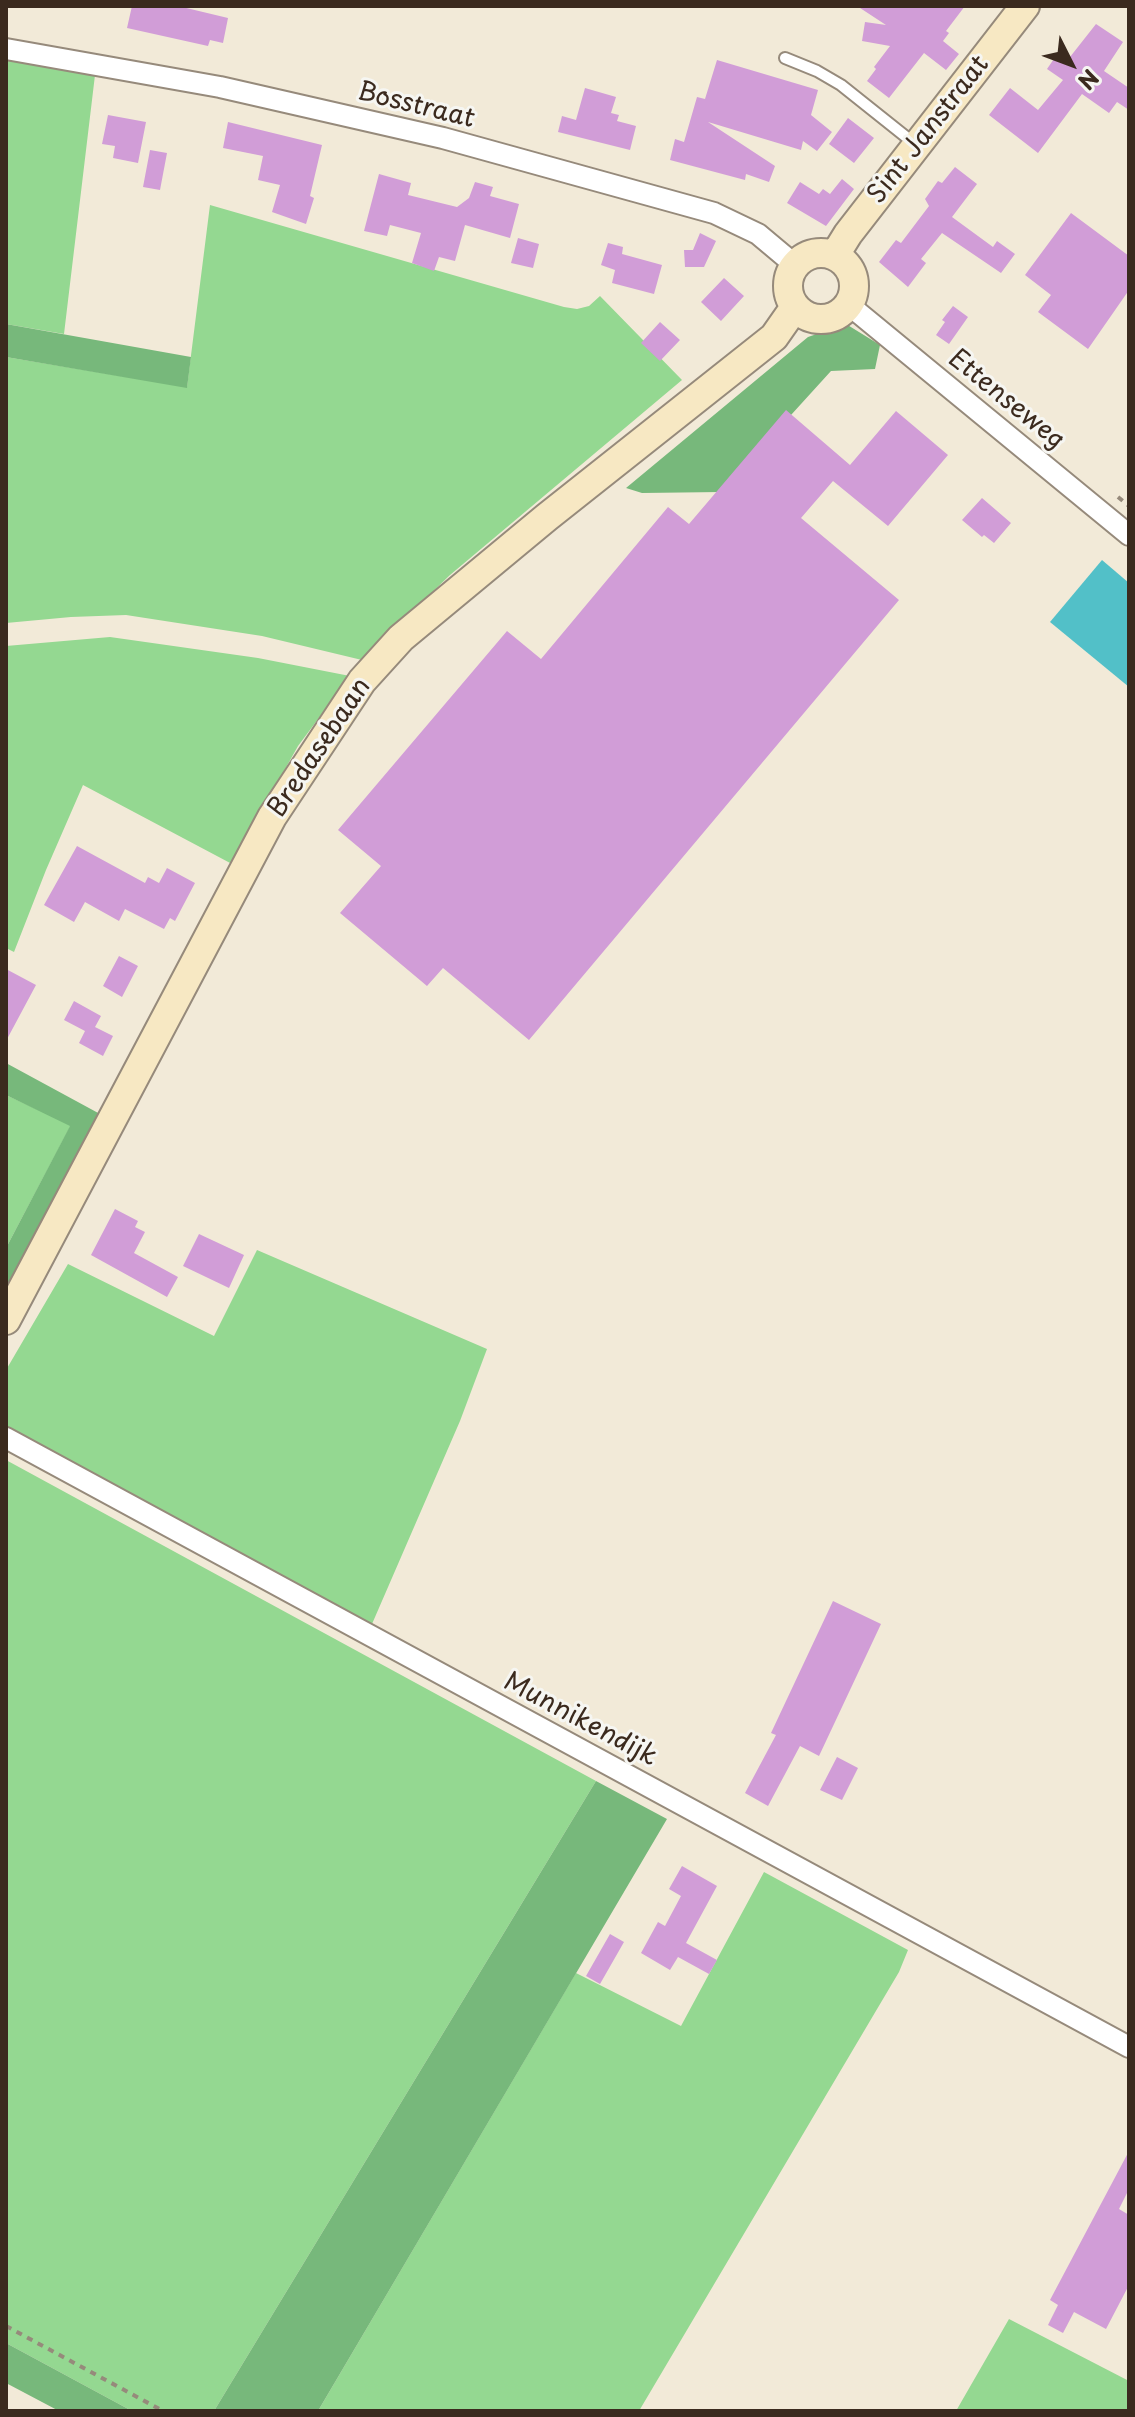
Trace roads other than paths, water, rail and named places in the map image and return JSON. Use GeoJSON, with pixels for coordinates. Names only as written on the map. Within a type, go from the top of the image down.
{"type":"FeatureCollection","features":[{"type":"Feature","properties":{"kind":"street","name":"Sint Janstraat"},"geometry":{"type":"LineString","coordinates":[[835,255],[1025,6]]}},
{"type":"Feature","properties":{"kind":"street","name":"Bosstraat"},"geometry":{"type":"LineString","coordinates":[[6,49],[220,87],[443,138],[714,213],[758,234],[795,265]]}},
{"type":"Feature","properties":{"kind":"street"},"geometry":{"type":"LineString","coordinates":[[820,252],[835,255],[846,263],[853,275],[855,288],[849,305],[839,314],[826,319],[812,318],[795,307],[789,294],[789,279],[795,265],[806,256],[820,252]]}},
{"type":"Feature","properties":{"kind":"street","name":"Ettenseweg"},"geometry":{"type":"LineString","coordinates":[[849,305],[1129,535]]}},
{"type":"Feature","properties":{"kind":"street","name":"Bredasebaan"},"geometry":{"type":"LineString","coordinates":[[6,1320],[272,817],[362,681],[401,638],[774,337],[795,307]]}},
{"type":"Feature","properties":{"kind":"street","name":"Munnikendijk"},"geometry":{"type":"LineString","coordinates":[[6,1438],[1129,2047]]}},
{"type":"Feature","properties":{"kind":"lane"},"geometry":{"type":"LineString","coordinates":[[785,58],[841,85],[917,145]]}},
{"type":"Feature","properties":{"kind":"water"},"geometry":{"type":"Polygon","coordinates":[[[1102,560],[1129,583],[1129,687],[1050,622],[1102,560]]]}}]}
